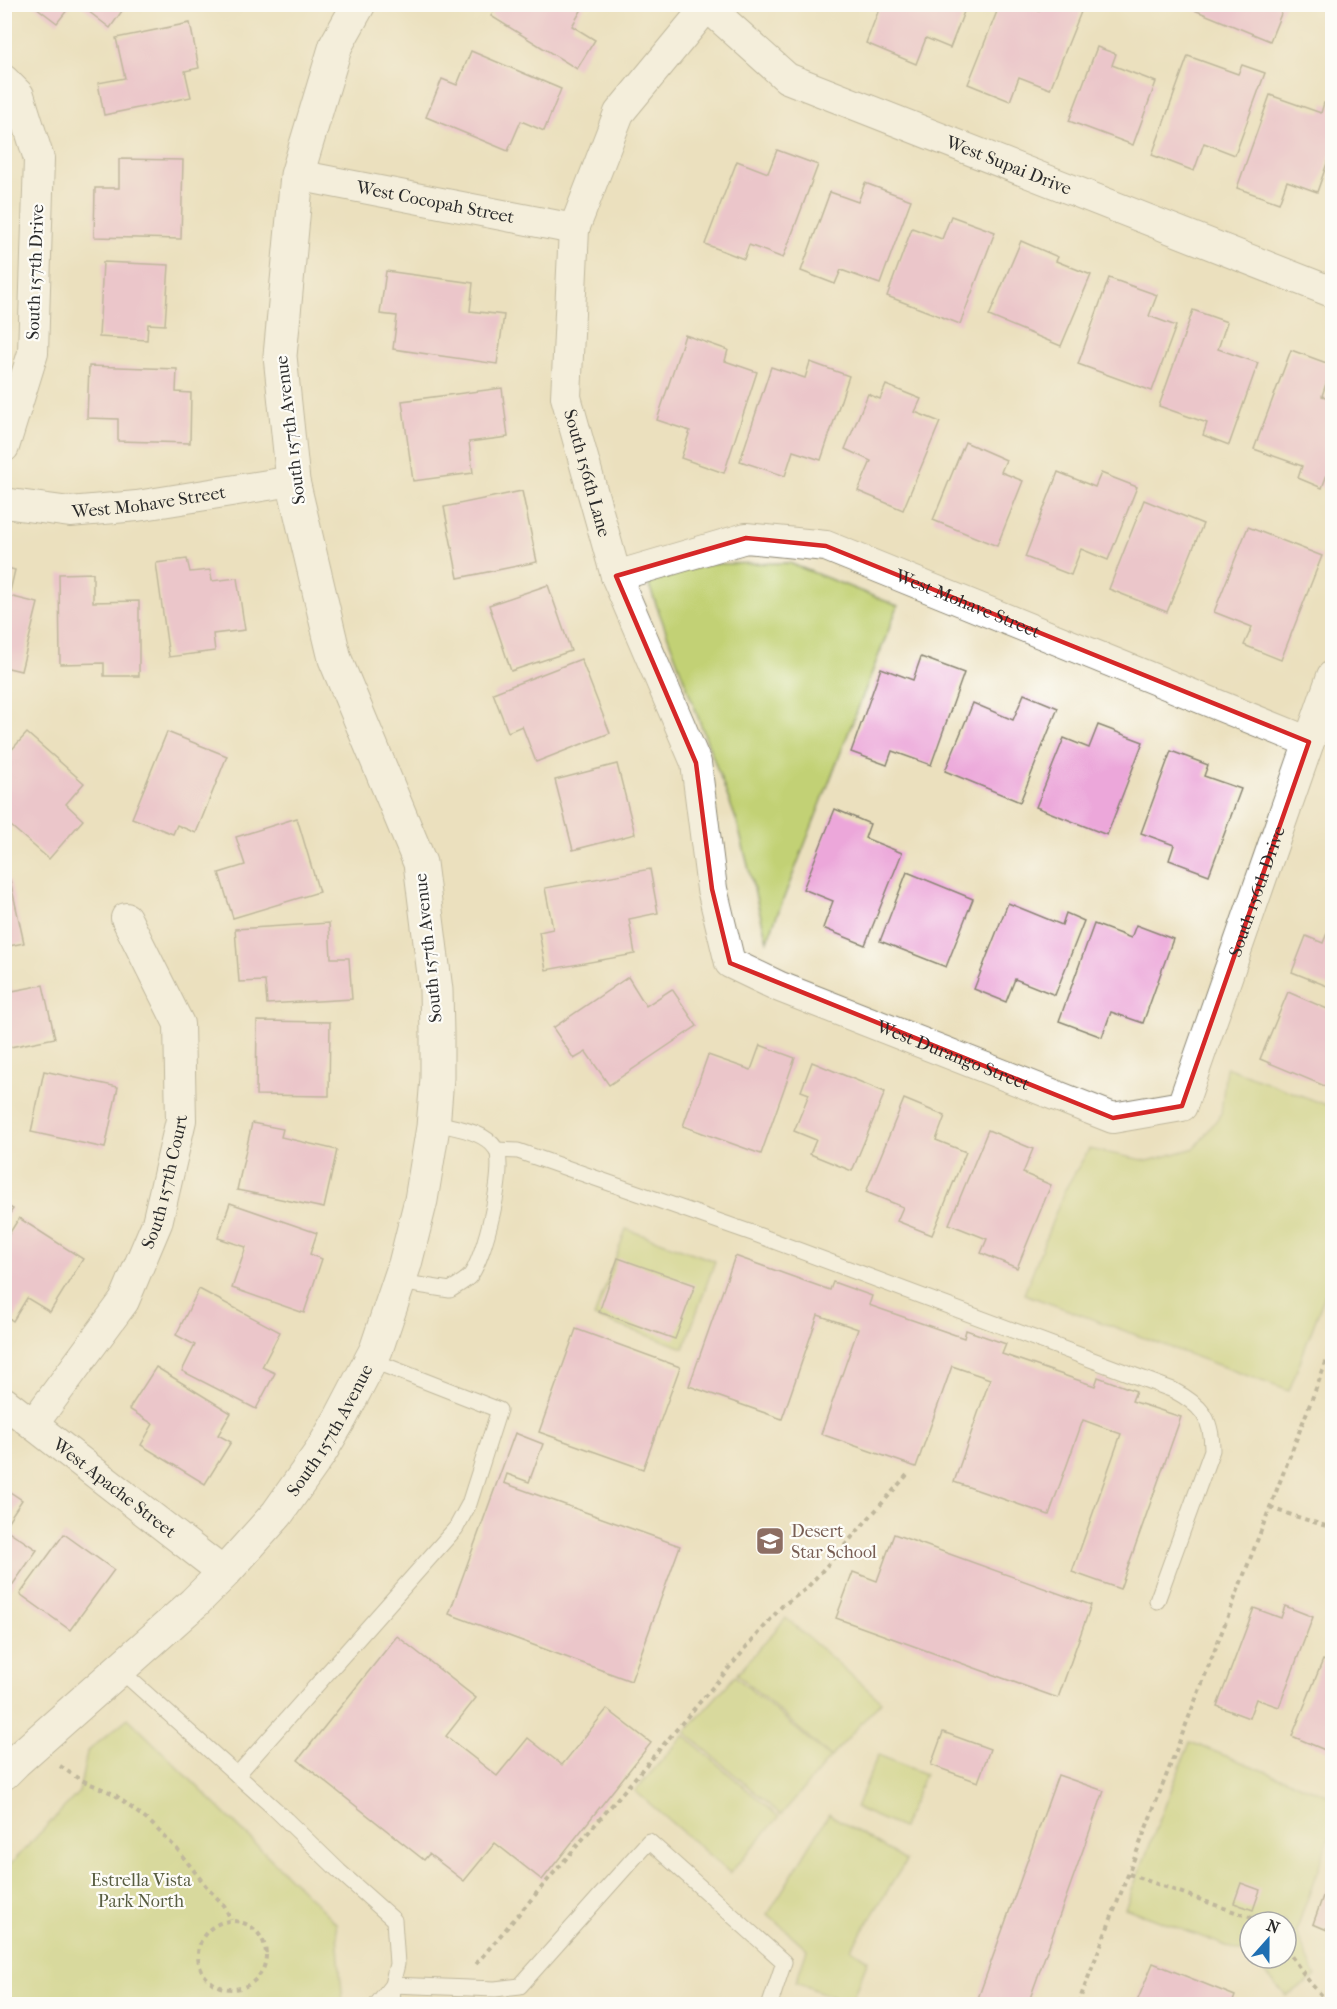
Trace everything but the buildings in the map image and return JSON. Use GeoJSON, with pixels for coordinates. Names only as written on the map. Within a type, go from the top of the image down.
{"type":"FeatureCollection","features":[{"type":"Feature","properties":{"kind":"street","name":"South 157th Avenue"},"geometry":{"type":"LineString","coordinates":[[4,1773],[120,1670],[224,1573],[277,1514],[320,1453],[371,1360],[399,1282],[421,1200],[437,1078],[436,990],[420,862],[335,659],[293,481],[279,356],[297,176],[336,45],[359,4]]}},
{"type":"Feature","properties":{"kind":"street","name":"South 156th Lane"},"geometry":{"type":"LineString","coordinates":[[708,5],[619,113],[574,229],[566,397],[616,576],[696,763],[712,889],[730,963]]}},
{"type":"Feature","properties":{"kind":"street","name":"West Supai Drive"},"geometry":{"type":"LineString","coordinates":[[708,5],[787,78],[1332,292]]}},
{"type":"Feature","properties":{"kind":"street","name":"South 157th Drive"},"geometry":{"type":"LineString","coordinates":[[4,447],[33,353],[39,159],[12,88]]}},
{"type":"Feature","properties":{"kind":"street","name":"West Cocopah Street"},"geometry":{"type":"LineString","coordinates":[[297,176],[574,229]]}},
{"type":"Feature","properties":{"kind":"street","name":"West Mohave Street"},"geometry":{"type":"LineString","coordinates":[[4,503],[70,513],[137,506],[293,481]]}},
{"type":"Feature","properties":{"kind":"street","name":"West Mohave Street"},"geometry":{"type":"LineString","coordinates":[[616,576],[746,538],[826,546],[1309,742]]}},
{"type":"Feature","properties":{"kind":"street","name":"South 156th Drive"},"geometry":{"type":"LineString","coordinates":[[1182,1106],[1332,676]]}},
{"type":"Feature","properties":{"kind":"street","name":"South 157th Court"},"geometry":{"type":"LineString","coordinates":[[34,1424],[124,1301],[157,1223],[181,1120],[179,1024],[126,918]]}},
{"type":"Feature","properties":{"kind":"street","name":"West Durango Street"},"geometry":{"type":"LineString","coordinates":[[730,963],[780,987],[1113,1118],[1182,1106]]}},
{"type":"Feature","properties":{"kind":"street","name":"West Apache Street"},"geometry":{"type":"LineString","coordinates":[[4,1402],[224,1573]]}},
{"type":"Feature","properties":{"kind":"lane"},"geometry":{"type":"LineString","coordinates":[[399,1282],[450,1290],[470,1276],[486,1243],[500,1172],[497,1150],[482,1136],[433,1122]]}},
{"type":"Feature","properties":{"kind":"lane"},"geometry":{"type":"LineString","coordinates":[[497,1150],[518,1151],[755,1234],[1173,1390],[1192,1400],[1205,1416],[1212,1433],[1212,1450],[1157,1602]]}},
{"type":"Feature","properties":{"kind":"lane"},"geometry":{"type":"LineString","coordinates":[[237,1775],[456,1528],[469,1504],[499,1410],[371,1360]]}},
{"type":"Feature","properties":{"kind":"lane"},"geometry":{"type":"LineString","coordinates":[[120,1670],[394,1920],[397,1964],[392,1985],[393,2004]]}},
{"type":"Feature","properties":{"kind":"lane"},"geometry":{"type":"LineString","coordinates":[[392,1985],[495,1989],[520,1986],[649,1841],[784,1962],[770,2004]]}},
{"type":"Feature","properties":{"kind":"lane"},"geometry":{"type":"LineString","coordinates":[[376,2004],[392,1985]]}},
{"type":"Feature","properties":{"kind":"path"},"geometry":{"type":"LineString","coordinates":[[1078,2004],[1332,1347]]}},
{"type":"Feature","properties":{"kind":"path"},"geometry":{"type":"LineString","coordinates":[[456,1988],[782,1606],[806,1589],[907,1475]]}},
{"type":"Feature","properties":{"kind":"path"},"geometry":{"type":"LineString","coordinates":[[1270,1508],[1332,1528]]}},
{"type":"Feature","properties":{"kind":"path"},"geometry":{"type":"LineString","coordinates":[[32,1746],[80,1779],[114,1794],[152,1824],[177,1849],[209,1890],[224,1905],[231,1920]]}},
{"type":"Feature","properties":{"kind":"path"},"geometry":{"type":"LineString","coordinates":[[1129,1874],[1238,1913]]}},
{"type":"Feature","properties":{"kind":"path"},"geometry":{"type":"LineString","coordinates":[[231,1920],[250,1925],[263,1941],[266,1951],[266,1961],[262,1971],[248,1984],[239,1988],[216,1985],[201,1969],[198,1959],[198,1947],[203,1936],[210,1928],[231,1920]]}},
{"type":"Feature","properties":{"kind":"path"},"geometry":{"type":"LineString","coordinates":[[1298,1966],[1330,2004]]}},
{"type":"Feature","properties":{"kind":"highlighted area"},"geometry":{"type":"Polygon","coordinates":[[[746,538],[826,546],[1309,742],[1182,1106],[1113,1118],[730,963],[712,889],[696,763],[616,576],[746,538]]]}},
{"type":"Feature","properties":{"kind":"green space"},"geometry":{"type":"Polygon","coordinates":[[[789,563],[898,606],[767,941],[737,822],[647,580],[710,564],[789,563]]]}},
{"type":"Feature","properties":{"kind":"green space"},"geometry":{"type":"Polygon","coordinates":[[[1226,1067],[1332,1107],[1332,1276],[1289,1391],[1024,1294],[1064,1191],[1089,1149],[1148,1161],[1195,1148],[1221,1114],[1226,1067]]]}},
{"type":"Feature","properties":{"kind":"green space"},"geometry":{"type":"Polygon","coordinates":[[[626,1229],[715,1261],[684,1348],[594,1317],[626,1229]]]}},
{"type":"Feature","properties":{"kind":"green space"},"geometry":{"type":"Polygon","coordinates":[[[786,1618],[881,1701],[831,1757],[737,1674],[786,1618]]]}},
{"type":"Feature","properties":{"kind":"green space"},"geometry":{"type":"Polygon","coordinates":[[[735,1676],[830,1758],[781,1815],[685,1732],[735,1676]]]}},
{"type":"Feature","properties":{"kind":"green space","name":"Estrella Vista Park North"},"geometry":{"type":"Polygon","coordinates":[[[128,1718],[336,1923],[343,2004],[5,2004],[5,1870],[79,1792],[87,1752],[128,1718]]]}},
{"type":"Feature","properties":{"kind":"green space"},"geometry":{"type":"Polygon","coordinates":[[[684,1735],[779,1817],[730,1873],[635,1791],[684,1735]]]}},
{"type":"Feature","properties":{"kind":"green space"},"geometry":{"type":"Polygon","coordinates":[[[1190,1742],[1332,1797],[1332,1830],[1298,1925],[1298,1910],[1238,1910],[1238,1950],[1125,1908],[1190,1742]]]}},
{"type":"Feature","properties":{"kind":"green space"},"geometry":{"type":"Polygon","coordinates":[[[878,1755],[925,1774],[902,1828],[856,1808],[878,1755]]]}},
{"type":"Feature","properties":{"kind":"green space"},"geometry":{"type":"Polygon","coordinates":[[[829,1814],[906,1861],[851,1949],[868,1960],[850,2004],[796,1982],[807,1949],[768,1914],[829,1814]]]}},
{"type":"Feature","properties":{"kind":"green space"},"geometry":{"type":"Polygon","coordinates":[[[1298,1936],[1316,1977],[1286,1996],[1263,1970],[1298,1970],[1298,1936]]]}},
{"type":"Feature","properties":{"kind":"place","name":"Desert Star School"},"geometry":{"type":"Point","coordinates":[770,1541]}}]}
